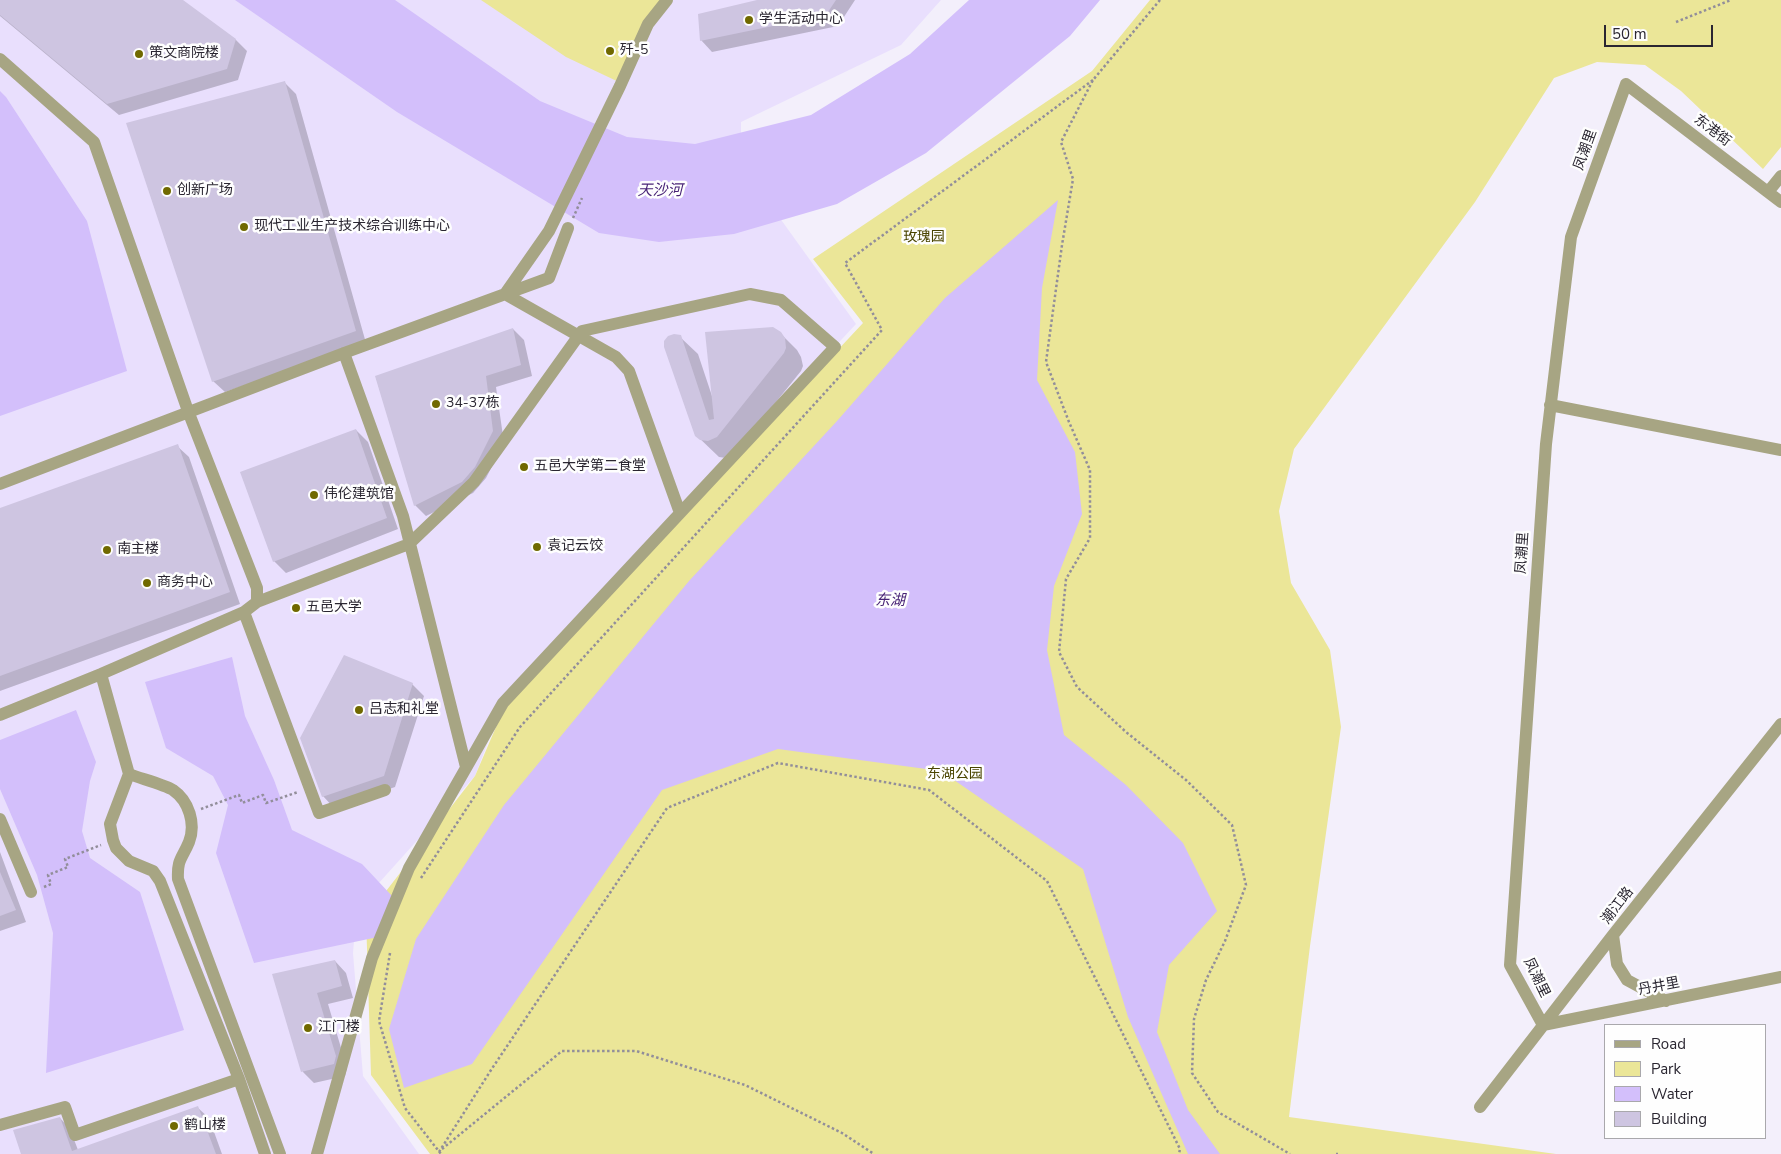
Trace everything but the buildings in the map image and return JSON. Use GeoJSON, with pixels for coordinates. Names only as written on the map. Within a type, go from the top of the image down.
{"type":"FeatureCollection","features":[{"type":"Feature","properties":{"kind":"street"},"geometry":{"type":"LineString","coordinates":[[505,294],[549,231],[648,24],[667,0]]}},
{"type":"Feature","properties":{"kind":"street"},"geometry":{"type":"LineString","coordinates":[[0,59],[94,142],[188,411],[257,588],[257,602]]}},
{"type":"Feature","properties":{"kind":"street","name":"东港街"},"geometry":{"type":"LineString","coordinates":[[1626,84],[1781,202]]}},
{"type":"Feature","properties":{"kind":"street","name":"凤潮里"},"geometry":{"type":"LineString","coordinates":[[1543,1025],[1510,965],[1545,453],[1571,237],[1626,84]]}},
{"type":"Feature","properties":{"kind":"street"},"geometry":{"type":"LineString","coordinates":[[1768,192],[1781,176]]}},
{"type":"Feature","properties":{"kind":"street"},"geometry":{"type":"LineString","coordinates":[[0,484],[188,411],[549,278],[568,228]]}},
{"type":"Feature","properties":{"kind":"street"},"geometry":{"type":"LineString","coordinates":[[505,294],[616,357],[629,371],[680,513]]}},
{"type":"Feature","properties":{"kind":"street"},"geometry":{"type":"LineString","coordinates":[[0,715],[101,674],[244,612],[257,602],[409,544],[474,482],[582,331],[750,294],[781,300],[834,347],[503,703],[409,868],[372,958],[317,1154]]}},
{"type":"Feature","properties":{"kind":"street"},"geometry":{"type":"LineString","coordinates":[[344,353],[403,516],[466,767]]}},
{"type":"Feature","properties":{"kind":"street"},"geometry":{"type":"LineString","coordinates":[[1550,406],[1781,450]]}},
{"type":"Feature","properties":{"kind":"street"},"geometry":{"type":"LineString","coordinates":[[244,612],[319,813],[385,790]]}},
{"type":"Feature","properties":{"kind":"street"},"geometry":{"type":"LineString","coordinates":[[101,674],[129,774],[110,824],[113,840],[116,848],[129,861],[153,871],[160,881],[239,1079],[265,1154]]}},
{"type":"Feature","properties":{"kind":"street","name":"潮江路"},"geometry":{"type":"LineString","coordinates":[[1480,1107],[1613,935],[1781,724]]}},
{"type":"Feature","properties":{"kind":"street"},"geometry":{"type":"LineString","coordinates":[[129,774],[172,789],[182,799],[190,813],[192,829],[189,843],[180,857],[177,867],[178,879],[280,1154]]}},
{"type":"Feature","properties":{"kind":"street"},"geometry":{"type":"LineString","coordinates":[[0,818],[31,892]]}},
{"type":"Feature","properties":{"kind":"street"},"geometry":{"type":"LineString","coordinates":[[1613,935],[1617,964],[1627,980],[1666,1001]]}},
{"type":"Feature","properties":{"kind":"street","name":"丹井里"},"geometry":{"type":"LineString","coordinates":[[1543,1025],[1781,978]]}},
{"type":"Feature","properties":{"kind":"street"},"geometry":{"type":"LineString","coordinates":[[0,1125],[64,1107],[75,1135],[239,1079]]}},
{"type":"Feature","properties":{"kind":"path"},"geometry":{"type":"LineString","coordinates":[[1160,0],[1093,80],[1061,142],[1073,179],[1046,362],[1090,470],[1090,538],[1066,579],[1059,652],[1077,687],[1126,732],[1186,780],[1232,825],[1246,885],[1225,941],[1206,980],[1194,1019],[1192,1073],[1218,1112],[1290,1154]]}},
{"type":"Feature","properties":{"kind":"path"},"geometry":{"type":"LineString","coordinates":[[1676,22],[1730,0]]}},
{"type":"Feature","properties":{"kind":"path"},"geometry":{"type":"LineString","coordinates":[[416,885],[520,727],[882,330],[844,263],[1093,80]]}},
{"type":"Feature","properties":{"kind":"path"},"geometry":{"type":"LineString","coordinates":[[440,1153],[491,1070],[667,808],[778,764],[929,790],[1047,882],[1180,1149],[1179,1154]]}},
{"type":"Feature","properties":{"kind":"path"},"geometry":{"type":"LineString","coordinates":[[190,813],[239,795],[242,803],[263,795],[266,803],[310,788]]}},
{"type":"Feature","properties":{"kind":"path"},"geometry":{"type":"LineString","coordinates":[[31,892],[51,884],[48,875],[68,867],[64,859],[113,840]]}},
{"type":"Feature","properties":{"kind":"path"},"geometry":{"type":"LineString","coordinates":[[391,945],[379,1021],[405,1108],[440,1153]]}},
{"type":"Feature","properties":{"kind":"path"},"geometry":{"type":"LineString","coordinates":[[440,1153],[562,1051],[636,1051],[744,1085],[842,1133],[874,1154]]}},
{"type":"Feature","properties":{"kind":"shaded area","name":"五邑大学"},"geometry":{"type":"Polygon","coordinates":[[[0,0],[941,0],[901,45],[741,122],[741,164],[856,324],[503,703],[475,776],[378,884],[356,918],[353,953],[363,1076],[419,1154],[0,1154],[0,0]]]}},
{"type":"Feature","properties":{"kind":"green space"},"geometry":{"type":"Polygon","coordinates":[[[481,0],[664,0],[623,84],[566,57],[481,0]]]}},
{"type":"Feature","properties":{"kind":"green space","name":"东湖公园"},"geometry":{"type":"Polygon","coordinates":[[[1150,0],[1781,0],[1781,147],[1763,169],[1681,91],[1645,65],[1597,62],[1554,78],[1475,202],[1294,449],[1279,511],[1291,583],[1330,650],[1341,727],[1310,946],[1289,1117],[1556,1154],[430,1154],[371,1075],[366,917],[475,776],[505,706],[863,323],[813,259],[1092,71],[1150,0]]]}},
{"type":"Feature","properties":{"kind":"water","name":"天沙河"},"geometry":{"type":"Polygon","coordinates":[[[235,0],[395,0],[540,101],[627,137],[695,144],[811,115],[910,54],[969,0],[1100,0],[1070,36],[926,153],[837,204],[734,234],[659,242],[599,233],[397,112],[235,0]]]}},
{"type":"Feature","properties":{"kind":"water"},"geometry":{"type":"Polygon","coordinates":[[[0,91],[6,97],[87,221],[127,371],[0,416],[0,91]]]}},
{"type":"Feature","properties":{"kind":"water","name":"东湖"},"geometry":{"type":"Polygon","coordinates":[[[1058,200],[1042,288],[1037,380],[1075,452],[1082,514],[1054,586],[1047,650],[1064,735],[1126,785],[1183,843],[1217,911],[1169,965],[1157,1032],[1188,1110],[1220,1154],[1188,1154],[1128,1017],[1083,869],[941,771],[778,749],[662,790],[472,1064],[404,1088],[389,1029],[416,939],[504,805],[689,581],[837,421],[945,298],[1058,200]]]}},
{"type":"Feature","properties":{"kind":"water"},"geometry":{"type":"Polygon","coordinates":[[[232,657],[245,716],[274,780],[292,830],[362,864],[393,897],[378,937],[254,963],[216,853],[228,805],[213,776],[166,748],[145,682],[232,657]]]}},
{"type":"Feature","properties":{"kind":"water"},"geometry":{"type":"Polygon","coordinates":[[[76,710],[96,762],[90,781],[82,831],[90,858],[140,892],[184,1030],[46,1073],[53,933],[37,875],[0,789],[0,740],[76,710]]]}},
{"type":"Feature","properties":{"kind":"place","name":"学生活动中心"},"geometry":{"type":"Point","coordinates":[749,20]}},
{"type":"Feature","properties":{"kind":"place","name":"歼-5"},"geometry":{"type":"Point","coordinates":[610,51]}},
{"type":"Feature","properties":{"kind":"place","name":"策文商院楼"},"geometry":{"type":"Point","coordinates":[139,54]}},
{"type":"Feature","properties":{"kind":"place","name":"创新广场"},"geometry":{"type":"Point","coordinates":[167,191]}},
{"type":"Feature","properties":{"kind":"place","name":"现代工业生产技术综合训练中心"},"geometry":{"type":"Point","coordinates":[244,227]}},
{"type":"Feature","properties":{"kind":"place","name":"34-37栋"},"geometry":{"type":"Point","coordinates":[436,404]}},
{"type":"Feature","properties":{"kind":"place","name":"五邑大学第二食堂"},"geometry":{"type":"Point","coordinates":[524,467]}},
{"type":"Feature","properties":{"kind":"place","name":"伟伦建筑馆"},"geometry":{"type":"Point","coordinates":[314,495]}},
{"type":"Feature","properties":{"kind":"place","name":"袁记云饺"},"geometry":{"type":"Point","coordinates":[537,547]}},
{"type":"Feature","properties":{"kind":"place","name":"南主楼"},"geometry":{"type":"Point","coordinates":[107,550]}},
{"type":"Feature","properties":{"kind":"place","name":"商务中心"},"geometry":{"type":"Point","coordinates":[147,583]}},
{"type":"Feature","properties":{"kind":"place","name":"五邑大学"},"geometry":{"type":"Point","coordinates":[296,608]}},
{"type":"Feature","properties":{"kind":"place","name":"吕志和礼堂"},"geometry":{"type":"Point","coordinates":[359,710]}},
{"type":"Feature","properties":{"kind":"place","name":"江门楼"},"geometry":{"type":"Point","coordinates":[308,1028]}},
{"type":"Feature","properties":{"kind":"place","name":"鹤山楼"},"geometry":{"type":"Point","coordinates":[174,1126]}},
{"type":"Feature","properties":{"kind":"park label","name":"玫瑰园"},"geometry":{"type":"Point","coordinates":[924,238]}}]}
